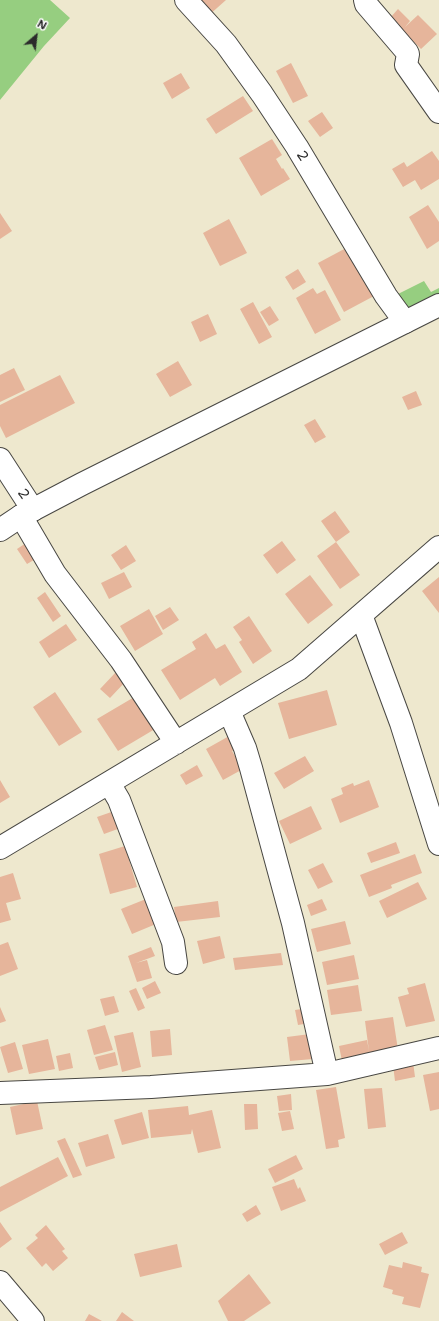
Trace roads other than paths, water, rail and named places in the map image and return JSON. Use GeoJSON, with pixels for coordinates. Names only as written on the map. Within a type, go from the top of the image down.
{"type":"FeatureCollection","features":[{"type":"Feature","properties":{"kind":"street","name":"2"},"geometry":{"type":"LineString","coordinates":[[186,0],[226,44],[262,94],[297,147],[386,296],[405,322]]}},
{"type":"Feature","properties":{"kind":"street"},"geometry":{"type":"LineString","coordinates":[[365,0],[366,4],[407,52],[406,65],[439,112]]}},
{"type":"Feature","properties":{"kind":"street"},"geometry":{"type":"LineString","coordinates":[[0,530],[27,513],[439,305]]}},
{"type":"Feature","properties":{"kind":"street","name":"2"},"geometry":{"type":"LineString","coordinates":[[0,459],[55,574],[121,660],[176,743]]}},
{"type":"Feature","properties":{"kind":"street"},"geometry":{"type":"LineString","coordinates":[[0,848],[299,670],[439,547]]}},
{"type":"Feature","properties":{"kind":"street"},"geometry":{"type":"LineString","coordinates":[[361,615],[401,723],[439,844]]}},
{"type":"Feature","properties":{"kind":"street"},"geometry":{"type":"LineString","coordinates":[[229,711],[245,748],[253,776],[292,924],[327,1074]]}},
{"type":"Feature","properties":{"kind":"street"},"geometry":{"type":"LineString","coordinates":[[109,784],[119,800],[173,942],[176,963]]}},
{"type":"Feature","properties":{"kind":"street"},"geometry":{"type":"LineString","coordinates":[[0,1093],[151,1087],[327,1074],[439,1048]]}},
{"type":"Feature","properties":{"kind":"street"},"geometry":{"type":"LineString","coordinates":[[0,1282],[33,1321]]}}]}
